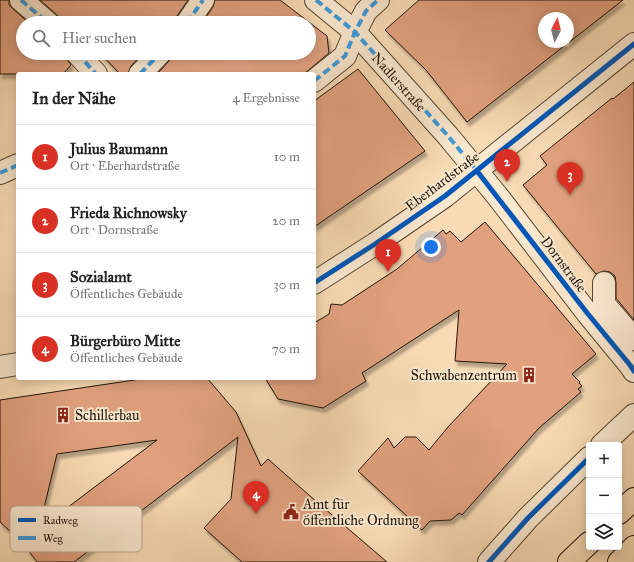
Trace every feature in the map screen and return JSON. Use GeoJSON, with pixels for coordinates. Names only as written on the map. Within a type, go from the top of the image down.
{"type":"FeatureCollection","features":[{"type":"Feature","properties":{"kind":"main road"},"geometry":{"type":"LineString","coordinates":[[622,510],[634,499]]}},
{"type":"Feature","properties":{"kind":"main road"},"geometry":{"type":"LineString","coordinates":[[569,562],[586,546]]}},
{"type":"Feature","properties":{"kind":"street"},"geometry":{"type":"LineString","coordinates":[[21,0],[40,16]]}},
{"type":"Feature","properties":{"kind":"street"},"geometry":{"type":"LineString","coordinates":[[192,16],[203,0]]}},
{"type":"Feature","properties":{"kind":"street","name":"Nadlerstraße"},"geometry":{"type":"LineString","coordinates":[[316,0],[355,32],[448,136],[477,171]]}},
{"type":"Feature","properties":{"kind":"street"},"geometry":{"type":"LineString","coordinates":[[316,78],[345,56],[366,11],[378,0]]}},
{"type":"Feature","properties":{"kind":"street","name":"Eberhardstraße"},"geometry":{"type":"LineString","coordinates":[[316,282],[375,244],[445,196],[634,44]]}},
{"type":"Feature","properties":{"kind":"street"},"geometry":{"type":"LineString","coordinates":[[83,60],[94,72]]}},
{"type":"Feature","properties":{"kind":"street"},"geometry":{"type":"LineString","coordinates":[[142,72],[153,60]]}},
{"type":"Feature","properties":{"kind":"street"},"geometry":{"type":"LineString","coordinates":[[0,173],[16,166]]}},
{"type":"Feature","properties":{"kind":"street","name":"Dornstraße"},"geometry":{"type":"LineString","coordinates":[[477,171],[634,371]]}},
{"type":"Feature","properties":{"kind":"street"},"geometry":{"type":"LineString","coordinates":[[588,314],[587,301],[604,283],[604,304],[634,339]]}},
{"type":"Feature","properties":{"kind":"street"},"geometry":{"type":"LineString","coordinates":[[0,367],[16,364]]}},
{"type":"Feature","properties":{"kind":"street"},"geometry":{"type":"LineString","coordinates":[[605,442],[634,415]]}},
{"type":"Feature","properties":{"kind":"street"},"geometry":{"type":"LineString","coordinates":[[489,562],[528,518],[586,461]]}},
{"type":"Feature","properties":{"kind":"building"},"geometry":{"type":"Polygon","coordinates":[[[0,0],[9,0],[9,5],[21,16],[16,16],[16,60],[68,60],[71,65],[65,72],[16,72],[16,74],[0,74],[0,0]]]}},
{"type":"Feature","properties":{"kind":"building"},"geometry":{"type":"Polygon","coordinates":[[[40,0],[188,0],[177,16],[58,16],[40,0]]]}},
{"type":"Feature","properties":{"kind":"building"},"geometry":{"type":"Polygon","coordinates":[[[215,0],[280,0],[301,16],[207,16],[213,7],[215,0]]]}},
{"type":"Feature","properties":{"kind":"building"},"geometry":{"type":"Polygon","coordinates":[[[419,0],[623,0],[574,38],[574,12],[538,12],[538,48],[562,48],[467,122],[426,70],[385,30],[419,0]]]}},
{"type":"Feature","properties":{"kind":"building"},"geometry":{"type":"Polygon","coordinates":[[[316,28],[327,36],[329,53],[306,72],[159,72],[169,61],[316,60],[316,28]]]}},
{"type":"Feature","properties":{"kind":"building"},"geometry":{"type":"Polygon","coordinates":[[[107,60],[137,60],[131,66],[129,72],[118,72],[107,60]]]}},
{"type":"Feature","properties":{"kind":"building"},"geometry":{"type":"Polygon","coordinates":[[[358,69],[425,151],[316,226],[316,100],[358,69]]]}},
{"type":"Feature","properties":{"kind":"building"},"geometry":{"type":"Polygon","coordinates":[[[634,82],[634,320],[616,298],[615,276],[610,272],[604,271],[596,274],[523,185],[547,165],[540,156],[634,82]]]}},
{"type":"Feature","properties":{"kind":"building","name":"Schwabenzentrum"},"geometry":{"type":"Polygon","coordinates":[[[485,222],[596,354],[572,374],[582,386],[578,389],[581,392],[539,428],[462,515],[459,513],[451,520],[430,521],[422,530],[358,471],[388,438],[394,448],[405,437],[416,437],[429,450],[448,427],[507,364],[455,361],[459,310],[362,373],[366,381],[323,408],[278,399],[266,380],[316,380],[316,322],[329,314],[331,304],[342,305],[397,269],[443,230],[446,234],[450,231],[461,242],[485,222]]]}},
{"type":"Feature","properties":{"kind":"building"},"geometry":{"type":"Polygon","coordinates":[[[135,380],[209,380],[236,412],[261,466],[268,459],[387,562],[242,562],[204,528],[231,499],[238,437],[142,510],[142,506],[69,506],[157,440],[57,454],[45,506],[10,506],[10,531],[0,522],[0,400],[135,380]]]}},
{"type":"Feature","properties":{"kind":"building"},"geometry":{"type":"Polygon","coordinates":[[[30,552],[87,552],[74,562],[37,562],[30,552]]]}},
{"type":"Feature","properties":{"kind":"marked path"},"geometry":{"type":"LineString","coordinates":[[21,0],[40,16]]}},
{"type":"Feature","properties":{"kind":"marked path"},"geometry":{"type":"LineString","coordinates":[[192,16],[203,0]]}},
{"type":"Feature","properties":{"kind":"marked path"},"geometry":{"type":"LineString","coordinates":[[316,0],[355,32],[448,136],[477,171]]}},
{"type":"Feature","properties":{"kind":"marked path"},"geometry":{"type":"LineString","coordinates":[[316,79],[345,56],[366,11],[378,0]]}},
{"type":"Feature","properties":{"kind":"marked path"},"geometry":{"type":"LineString","coordinates":[[83,60],[94,72]]}},
{"type":"Feature","properties":{"kind":"marked path"},"geometry":{"type":"LineString","coordinates":[[142,72],[153,60]]}},
{"type":"Feature","properties":{"kind":"marked path"},"geometry":{"type":"LineString","coordinates":[[0,173],[16,166]]}},
{"type":"Feature","properties":{"kind":"cycle path"},"geometry":{"type":"LineString","coordinates":[[316,282],[375,244],[445,196],[634,44]]}},
{"type":"Feature","properties":{"kind":"cycle path"},"geometry":{"type":"LineString","coordinates":[[477,171],[634,371]]}},
{"type":"Feature","properties":{"kind":"cycle path"},"geometry":{"type":"LineString","coordinates":[[489,562],[528,518],[586,461]]}},
{"type":"Feature","properties":{"kind":"place","name":"Frieda Richnowsky"},"geometry":{"type":"Point","coordinates":[507,182]}},
{"type":"Feature","properties":{"kind":"place","name":"Sozialamt"},"geometry":{"type":"Point","coordinates":[570,195]}},
{"type":"Feature","properties":{"kind":"place","name":"Julius Baumann"},"geometry":{"type":"Point","coordinates":[388,272]}},
{"type":"Feature","properties":{"kind":"place","name":"Schwabenzentrum"},"geometry":{"type":"Point","coordinates":[529,375]}},
{"type":"Feature","properties":{"kind":"place","name":"Schillerbau"},"geometry":{"type":"Point","coordinates":[63,415]}},
{"type":"Feature","properties":{"kind":"place","name":"Amt für öffentliche Ordnung"},"geometry":{"type":"Point","coordinates":[291,512]}},
{"type":"Feature","properties":{"kind":"place","name":"Bürgerbüro Mitte"},"geometry":{"type":"Point","coordinates":[256,514]}}]}
